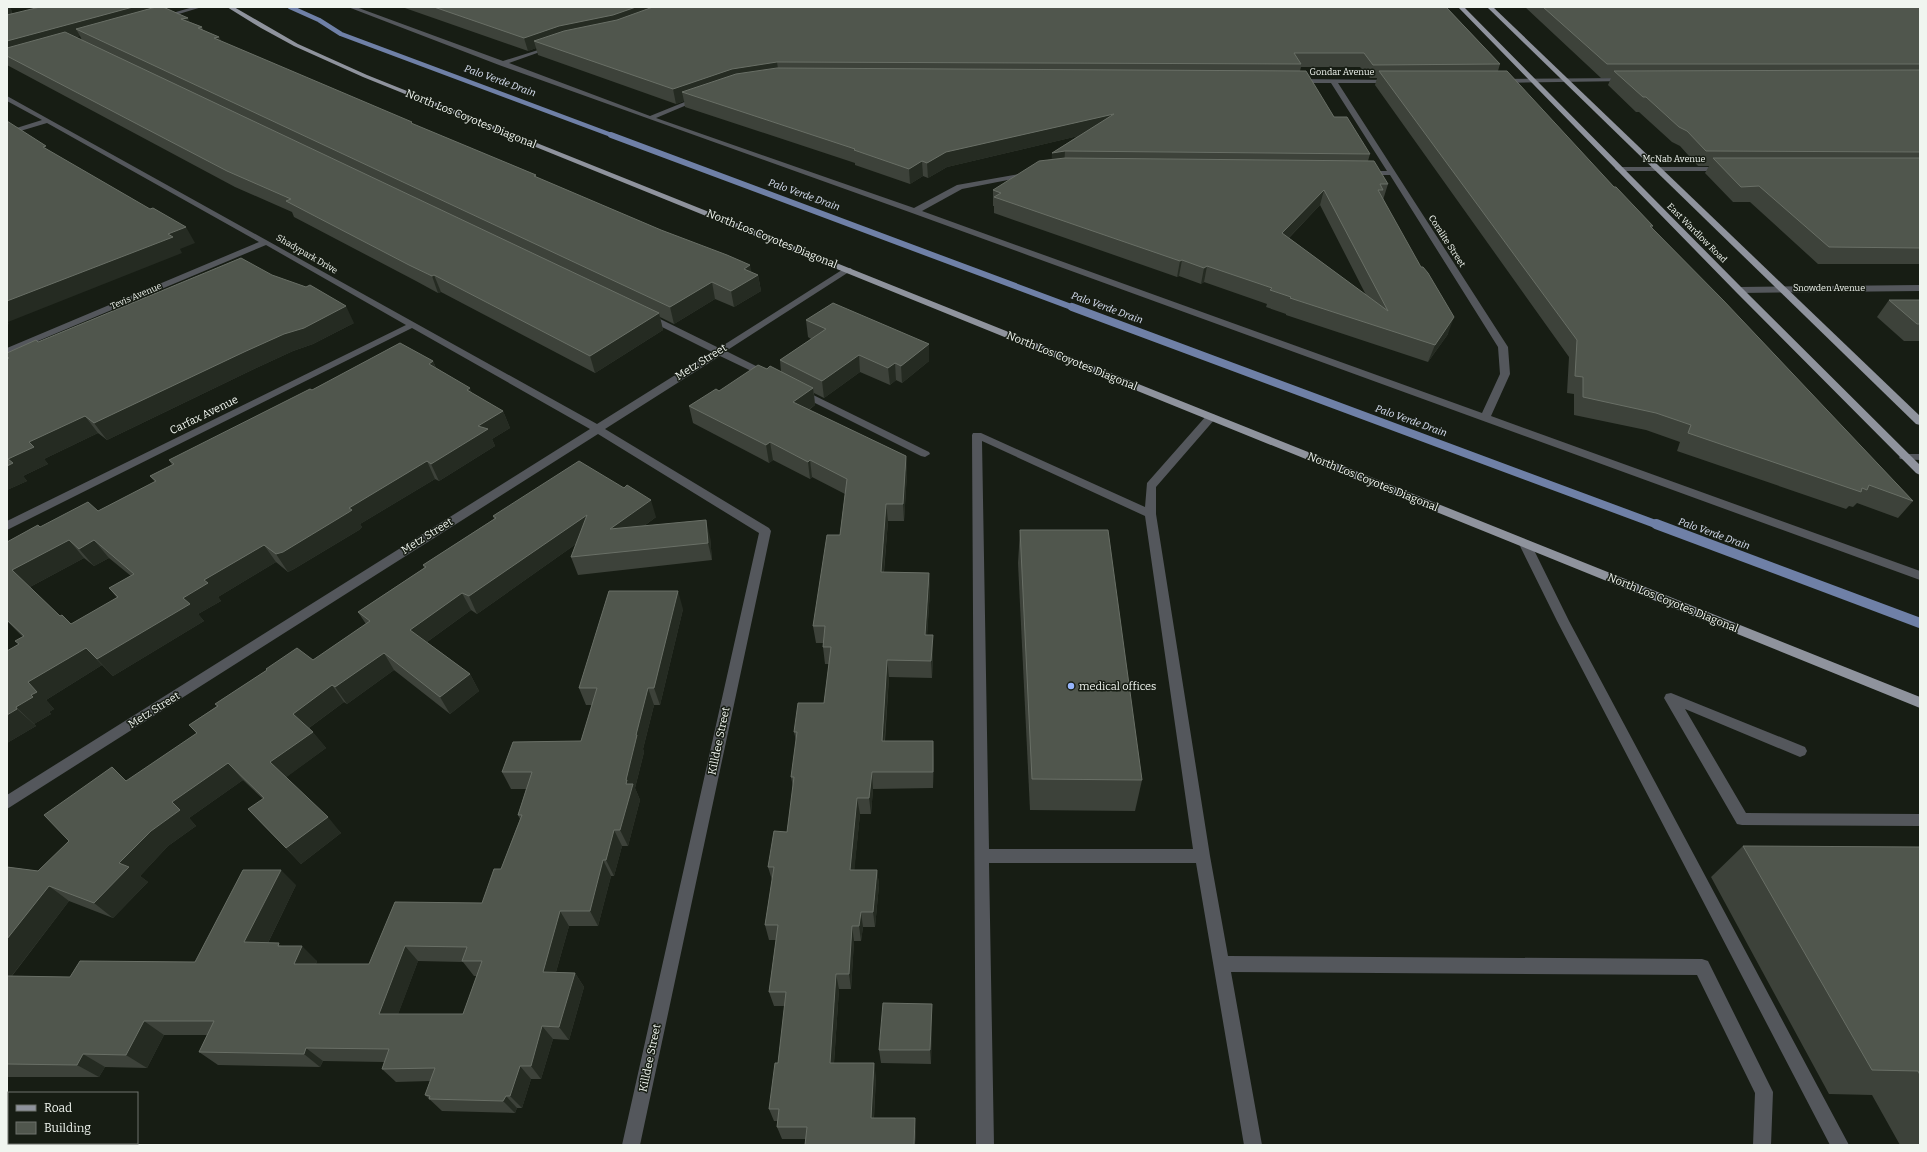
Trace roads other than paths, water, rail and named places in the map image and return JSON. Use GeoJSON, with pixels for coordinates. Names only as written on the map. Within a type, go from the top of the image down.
{"type":"FeatureCollection","features":[{"type":"Feature","properties":{"kind":"main road","name":"North Los Coyotes Diagonal"},"geometry":{"type":"LineString","coordinates":[[230,7],[260,26],[327,60],[1920,703]]}},
{"type":"Feature","properties":{"kind":"main road","name":"East Wardlow Road"},"geometry":{"type":"LineString","coordinates":[[1461,7],[1534,80],[1619,169],[1904,457],[1920,471]]}},
{"type":"Feature","properties":{"kind":"main road","name":"East Wardlow Road"},"geometry":{"type":"LineString","coordinates":[[1490,7],[1920,422]]}},
{"type":"Feature","properties":{"kind":"street"},"geometry":{"type":"LineString","coordinates":[[154,20],[199,7]]}},
{"type":"Feature","properties":{"kind":"street"},"geometry":{"type":"LineString","coordinates":[[351,7],[501,64],[915,212],[1920,576]]}},
{"type":"Feature","properties":{"kind":"street"},"geometry":{"type":"LineString","coordinates":[[501,64],[559,44]]}},
{"type":"Feature","properties":{"kind":"street"},"geometry":{"type":"LineString","coordinates":[[1491,81],[1638,80]]}},
{"type":"Feature","properties":{"kind":"street","name":"Gondar Avenue"},"geometry":{"type":"LineString","coordinates":[[1286,81],[1404,81]]}},
{"type":"Feature","properties":{"kind":"street","name":"Coralite Street"},"geometry":{"type":"LineString","coordinates":[[1334,82],[1503,347],[1505,374],[1485,419]]}},
{"type":"Feature","properties":{"kind":"street"},"geometry":{"type":"LineString","coordinates":[[650,118],[707,95]]}},
{"type":"Feature","properties":{"kind":"street","name":"Shadypark Drive"},"geometry":{"type":"LineString","coordinates":[[7,98],[596,428]]}},
{"type":"Feature","properties":{"kind":"street"},"geometry":{"type":"LineString","coordinates":[[7,134],[48,121]]}},
{"type":"Feature","properties":{"kind":"street","name":"McNab Avenue"},"geometry":{"type":"LineString","coordinates":[[1619,169],[1732,170]]}},
{"type":"Feature","properties":{"kind":"street"},"geometry":{"type":"LineString","coordinates":[[915,212],[960,187],[1043,171]]}},
{"type":"Feature","properties":{"kind":"street"},"geometry":{"type":"LineString","coordinates":[[1359,173],[1391,173]]}},
{"type":"Feature","properties":{"kind":"street","name":"Tevis Avenue"},"geometry":{"type":"LineString","coordinates":[[7,351],[266,242]]}},
{"type":"Feature","properties":{"kind":"street","name":"Metz Street"},"geometry":{"type":"LineString","coordinates":[[7,803],[596,428],[848,270]]}},
{"type":"Feature","properties":{"kind":"street","name":"Snowden Avenue"},"geometry":{"type":"LineString","coordinates":[[1739,290],[1781,288],[1920,288]]}},
{"type":"Feature","properties":{"kind":"street"},"geometry":{"type":"LineString","coordinates":[[640,313],[776,379]]}},
{"type":"Feature","properties":{"kind":"street","name":"Carfax Avenue"},"geometry":{"type":"LineString","coordinates":[[7,526],[412,325]]}},
{"type":"Feature","properties":{"kind":"street"},"geometry":{"type":"LineString","coordinates":[[790,386],[925,454]]}},
{"type":"Feature","properties":{"kind":"street"},"geometry":{"type":"LineString","coordinates":[[1211,417],[1151,486],[1150,514],[1202,856],[1253,1145]]}},
{"type":"Feature","properties":{"kind":"street","name":"Killdee Street"},"geometry":{"type":"LineString","coordinates":[[596,428],[765,531],[631,1145]]}},
{"type":"Feature","properties":{"kind":"street"},"geometry":{"type":"LineString","coordinates":[[985,1145],[977,435],[1150,514]]}},
{"type":"Feature","properties":{"kind":"street"},"geometry":{"type":"LineString","coordinates":[[1904,457],[1920,456]]}},
{"type":"Feature","properties":{"kind":"street"},"geometry":{"type":"LineString","coordinates":[[1525,544],[1563,621],[1840,1145]]}},
{"type":"Feature","properties":{"kind":"street"},"geometry":{"type":"LineString","coordinates":[[1800,751],[1671,698],[1742,819],[1920,820]]}},
{"type":"Feature","properties":{"kind":"street"},"geometry":{"type":"LineString","coordinates":[[982,856],[1202,856]]}},
{"type":"Feature","properties":{"kind":"street"},"geometry":{"type":"LineString","coordinates":[[1221,964],[1702,967],[1764,1092],[1762,1145]]}},
{"type":"Feature","properties":{"kind":"waterway","name":"Palo Verde Drain"},"geometry":{"type":"LineString","coordinates":[[290,7],[319,20],[341,34],[614,136]]}},
{"type":"Feature","properties":{"kind":"waterway","name":"Palo Verde Drain"},"geometry":{"type":"LineString","coordinates":[[611,135],[1074,308]]}},
{"type":"Feature","properties":{"kind":"waterway","name":"Palo Verde Drain"},"geometry":{"type":"LineString","coordinates":[[1072,307],[1658,525]]}},
{"type":"Feature","properties":{"kind":"waterway","name":"Palo Verde Drain"},"geometry":{"type":"LineString","coordinates":[[1656,524],[1920,623]]}},
{"type":"Feature","properties":{"kind":"place","name":"medical offices"},"geometry":{"type":"Point","coordinates":[1071,686]}}]}
